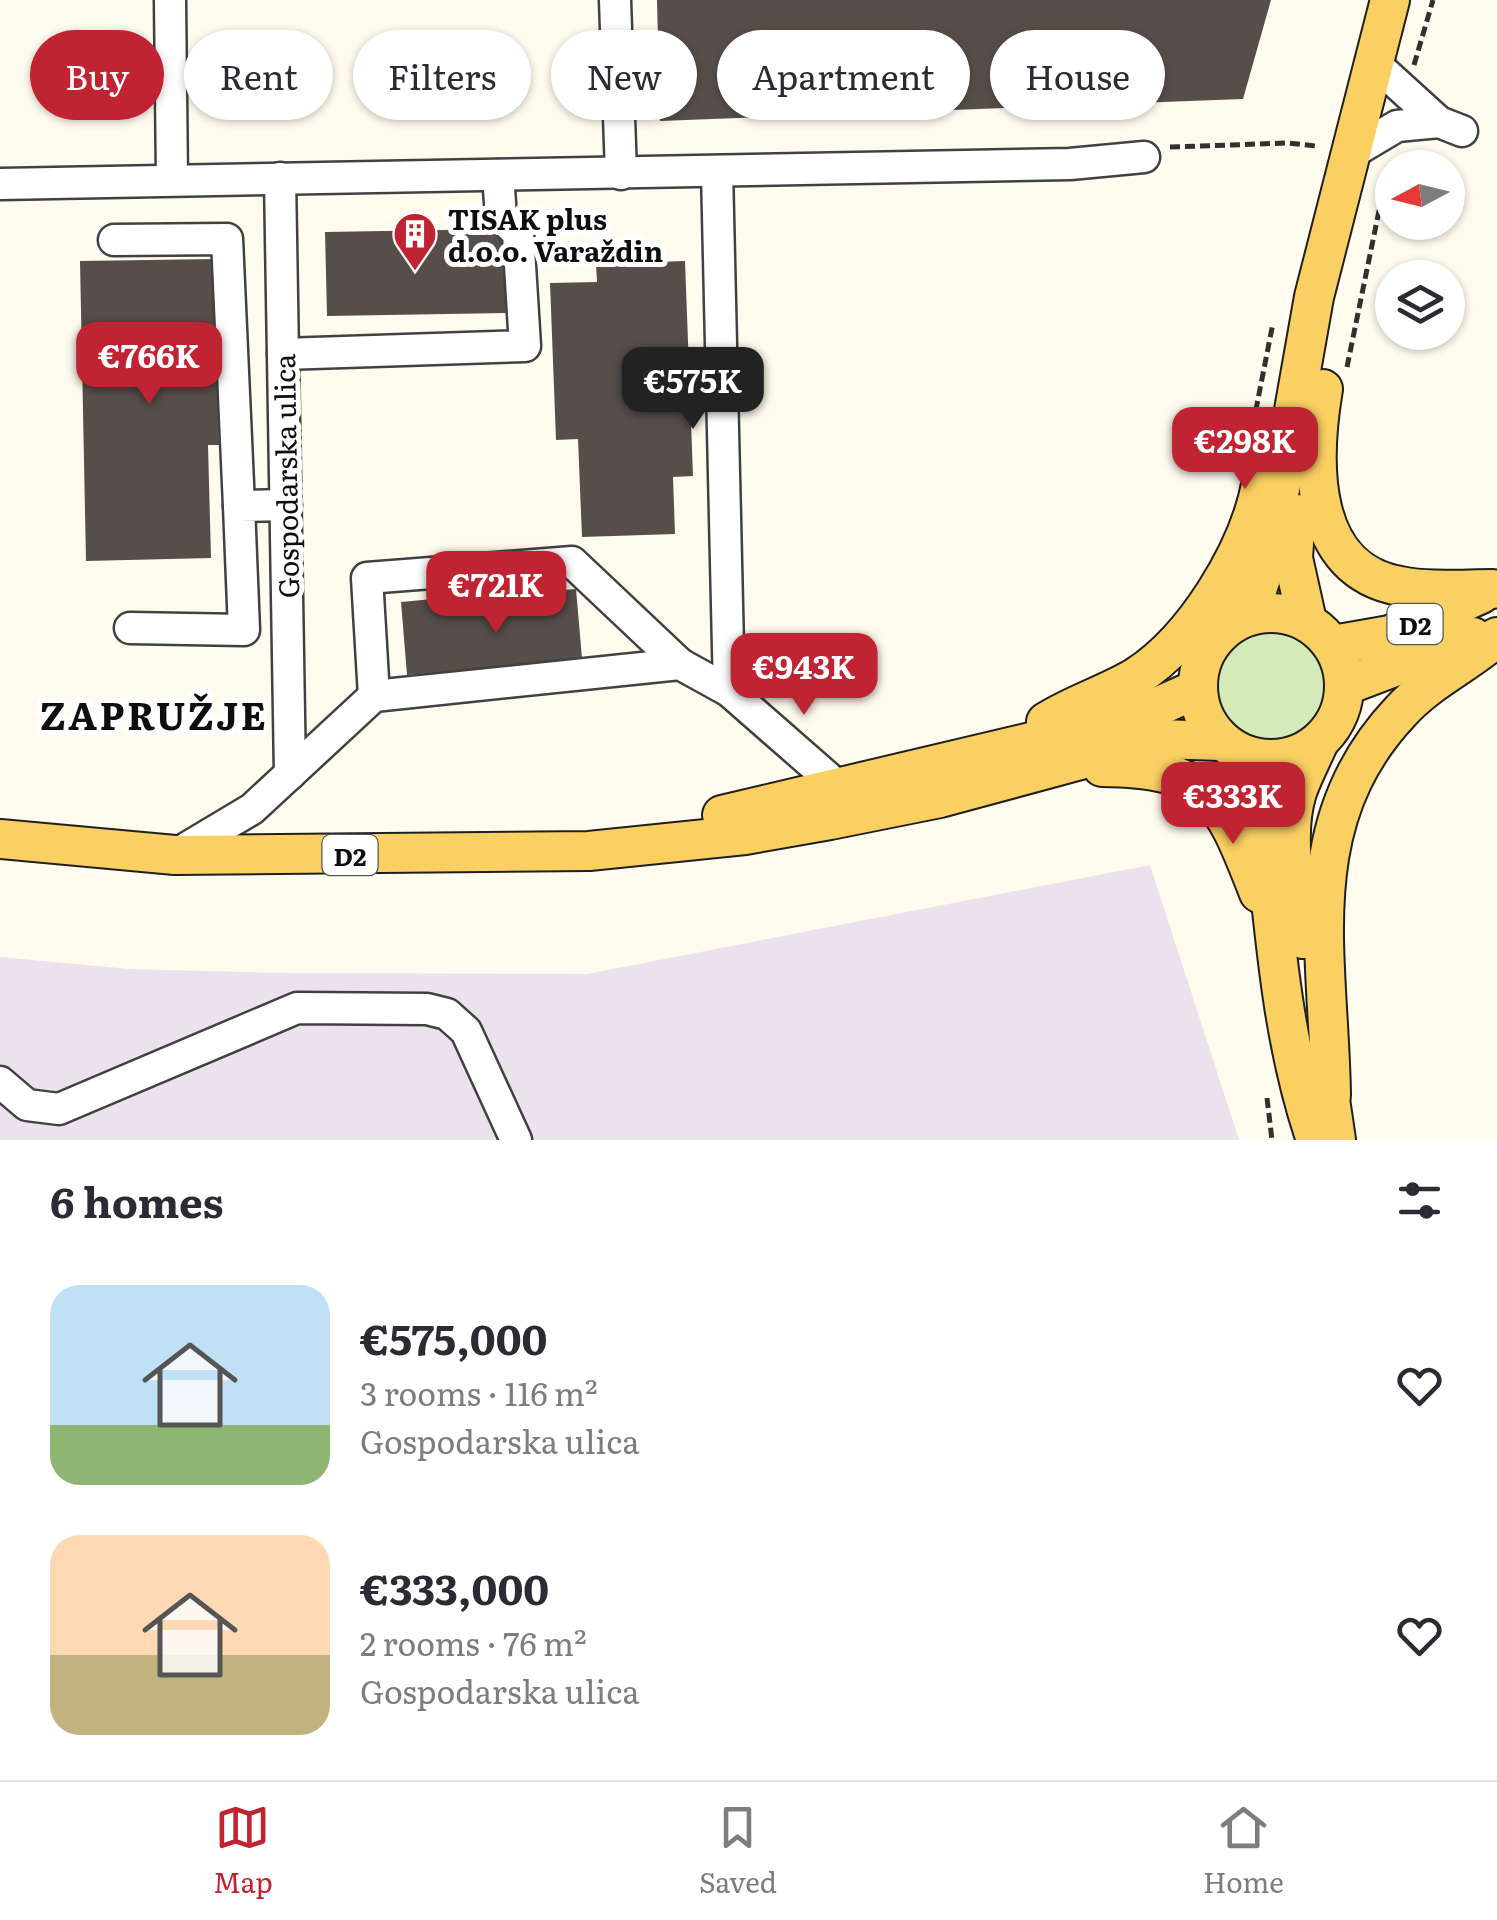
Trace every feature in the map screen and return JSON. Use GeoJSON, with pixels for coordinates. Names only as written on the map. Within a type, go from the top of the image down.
{"type":"FeatureCollection","features":[{"type":"Feature","properties":{"kind":"main road"},"geometry":{"type":"LineString","coordinates":[[1221,741],[1200,708],[1197,688],[1207,647],[1239,618],[1257,590],[1268,557],[1300,387],[1333,150],[1374,62],[1390,0]]}},
{"type":"Feature","properties":{"kind":"main road"},"geometry":{"type":"LineString","coordinates":[[1314,297],[1326,376],[1315,444],[1317,488],[1323,518],[1337,547],[1363,570],[1398,586],[1495,588]]}},
{"type":"Feature","properties":{"kind":"main road"},"geometry":{"type":"LineString","coordinates":[[1006,748],[1056,715],[1134,678],[1158,662],[1194,624],[1238,550],[1258,504],[1281,386],[1314,297]]}},
{"type":"Feature","properties":{"kind":"main road"},"geometry":{"type":"LineString","coordinates":[[1300,387],[1293,558],[1344,686],[1342,707],[1319,742],[1296,794],[1292,854],[1312,1008],[1336,1140]]}},
{"type":"Feature","properties":{"kind":"main road","name":"D2"},"geometry":{"type":"LineString","coordinates":[[1239,618],[1273,612],[1320,633],[1390,635],[1495,588]]}},
{"type":"Feature","properties":{"kind":"main road","name":"D2"},"geometry":{"type":"LineString","coordinates":[[1344,686],[1497,628]]}},
{"type":"Feature","properties":{"kind":"main road"},"geometry":{"type":"LineString","coordinates":[[1330,1094],[1330,1008],[1322,904],[1334,826],[1362,762],[1400,711],[1497,637]]}},
{"type":"Feature","properties":{"kind":"main road","name":"D2"},"geometry":{"type":"LineString","coordinates":[[524,850],[841,789],[1150,710],[1197,688]]}},
{"type":"Feature","properties":{"kind":"main road","name":"D2"},"geometry":{"type":"LineString","coordinates":[[0,839],[175,855],[588,851],[745,835],[940,798],[1158,740],[1221,741],[1255,758]]}},
{"type":"Feature","properties":{"kind":"main road"},"geometry":{"type":"LineString","coordinates":[[1316,1140],[1292,1049],[1255,758],[1278,759],[1300,754],[1319,742]]}},
{"type":"Feature","properties":{"kind":"main road"},"geometry":{"type":"LineString","coordinates":[[1050,770],[1144,767],[1172,772],[1200,787],[1228,818],[1274,929]]}},
{"type":"Feature","properties":{"kind":"street"},"geometry":{"type":"LineString","coordinates":[[170,0],[172,180]]}},
{"type":"Feature","properties":{"kind":"street"},"geometry":{"type":"LineString","coordinates":[[615,0],[621,174]]}},
{"type":"Feature","properties":{"kind":"street"},"geometry":{"type":"LineString","coordinates":[[1333,150],[1397,126],[1450,126],[1374,62]]}},
{"type":"Feature","properties":{"kind":"street"},"geometry":{"type":"LineString","coordinates":[[0,184],[1070,164],[1144,157]]}},
{"type":"Feature","properties":{"kind":"street"},"geometry":{"type":"LineString","coordinates":[[717,170],[729,692]]}},
{"type":"Feature","properties":{"kind":"street"},"geometry":{"type":"LineString","coordinates":[[283,354],[525,346],[518,233],[501,216],[498,176]]}},
{"type":"Feature","properties":{"kind":"street","name":"Gospodarska ulica"},"geometry":{"type":"LineString","coordinates":[[280,178],[290,774]]}},
{"type":"Feature","properties":{"kind":"street"},"geometry":{"type":"LineString","coordinates":[[114,240],[227,239],[244,630],[130,628]]}},
{"type":"Feature","properties":{"kind":"street"},"geometry":{"type":"LineString","coordinates":[[239,506],[286,505]]}},
{"type":"Feature","properties":{"kind":"street"},"geometry":{"type":"LineString","coordinates":[[374,696],[367,578],[572,562],[680,664],[729,692],[841,789]]}},
{"type":"Feature","properties":{"kind":"street"},"geometry":{"type":"LineString","coordinates":[[175,855],[252,809],[374,696],[680,664]]}},
{"type":"Feature","properties":{"kind":"street"},"geometry":{"type":"LineString","coordinates":[[0,1082],[27,1105],[59,1109],[297,1008],[427,1009],[446,1014],[466,1030],[516,1140]]}},
{"type":"Feature","properties":{"kind":"path"},"geometry":{"type":"LineString","coordinates":[[1410,78],[1433,0]]}},
{"type":"Feature","properties":{"kind":"path"},"geometry":{"type":"LineString","coordinates":[[1144,157],[1168,147],[1288,143],[1333,150]]}},
{"type":"Feature","properties":{"kind":"path"},"geometry":{"type":"LineString","coordinates":[[1346,377],[1393,146]]}},
{"type":"Feature","properties":{"kind":"shaded area"},"geometry":{"type":"Polygon","coordinates":[[[1150,865],[1239,1140],[0,1140],[0,957],[129,969],[587,974],[1150,865]]]}},
{"type":"Feature","properties":{"kind":"green space"},"geometry":{"type":"Polygon","coordinates":[[[1272,632],[1294,637],[1312,649],[1324,667],[1329,689],[1324,711],[1312,729],[1294,741],[1272,746],[1250,741],[1232,729],[1220,711],[1215,689],[1220,667],[1232,649],[1250,637],[1272,632]]]}},
{"type":"Feature","properties":{"kind":"building"},"geometry":{"type":"Polygon","coordinates":[[[657,0],[1271,0],[1243,99],[1165,102],[1165,30],[990,30],[990,109],[970,109],[970,30],[717,30],[717,119],[697,120],[697,30],[658,30],[657,0]]]}},
{"type":"Feature","properties":{"kind":"building","name":"TISAK plus d.o.o. Varaždin"},"geometry":{"type":"Polygon","coordinates":[[[501,229],[506,313],[327,316],[325,232],[501,229]]]}},
{"type":"Feature","properties":{"kind":"building"},"geometry":{"type":"Polygon","coordinates":[[[215,259],[219,445],[208,445],[211,558],[86,561],[80,261],[215,259]]]}},
{"type":"Feature","properties":{"kind":"building"},"geometry":{"type":"Polygon","coordinates":[[[685,261],[693,476],[673,477],[675,534],[582,537],[578,439],[556,440],[550,283],[597,282],[596,264],[685,261]]]}},
{"type":"Feature","properties":{"kind":"building"},"geometry":{"type":"Polygon","coordinates":[[[576,589],[584,681],[535,685],[533,664],[407,675],[401,602],[475,595],[477,613],[527,608],[526,593],[576,589]]]}},
{"type":"Feature","properties":{"kind":"place","name":"TISAK plus d.o.o. Varaždin"},"geometry":{"type":"Point","coordinates":[415,272]}},
{"type":"Feature","properties":{"kind":"district","name":"ZAPRUŽJE"},"geometry":{"type":"Point","coordinates":[154,713]}}]}
